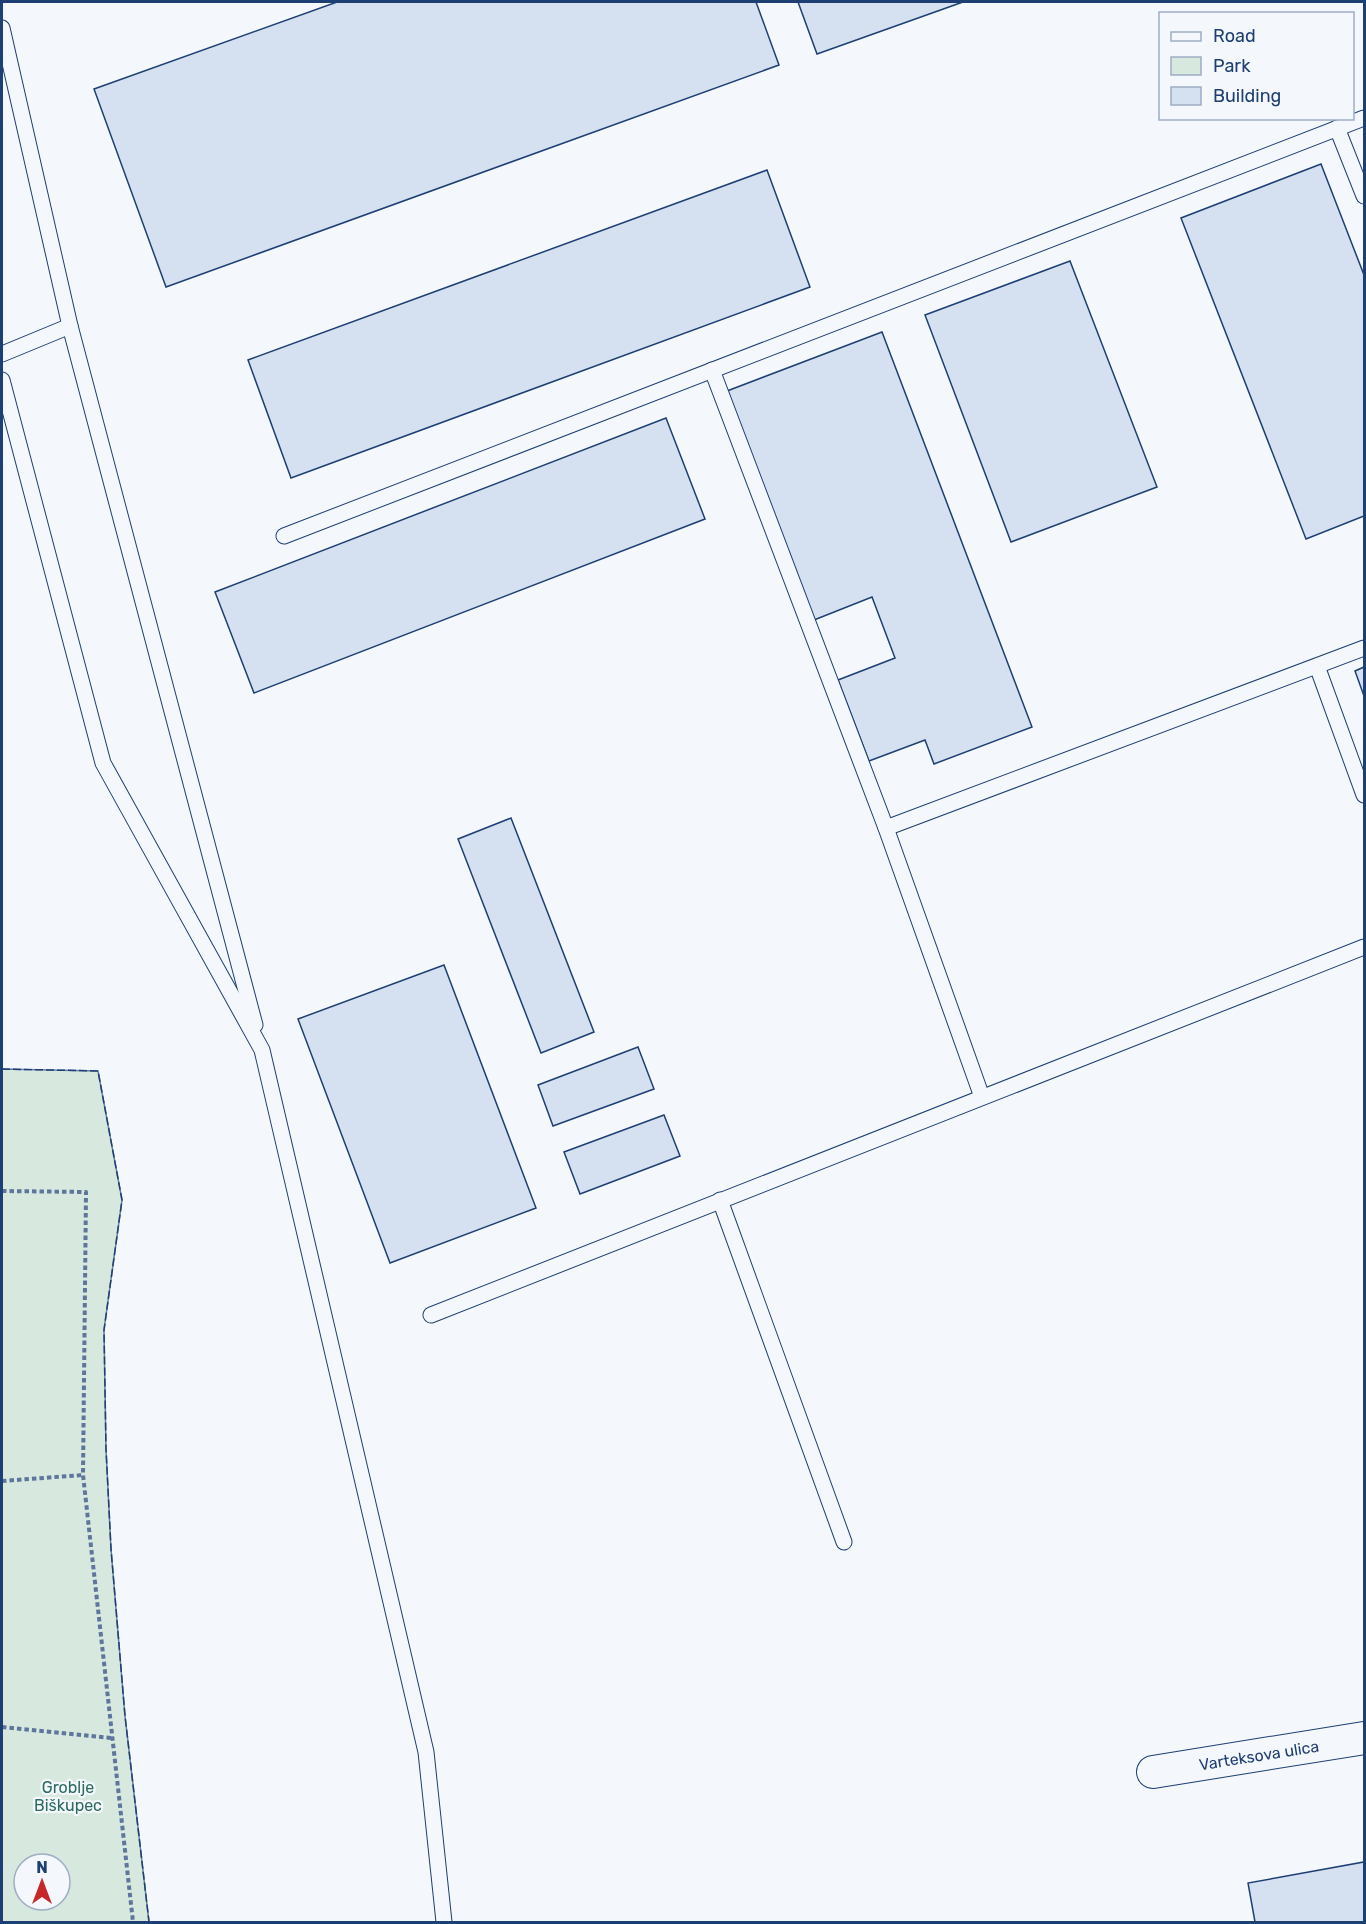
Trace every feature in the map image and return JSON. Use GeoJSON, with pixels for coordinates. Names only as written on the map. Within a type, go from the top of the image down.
{"type":"FeatureCollection","features":[{"type":"Feature","properties":{"kind":"street","name":"Varteksova ulica"},"geometry":{"type":"LineString","coordinates":[[1154,1772],[1365,1738]]}},
{"type":"Feature","properties":{"kind":"lane"},"geometry":{"type":"LineString","coordinates":[[2,28],[70,326],[262,1050],[426,1752],[444,1923]]}},
{"type":"Feature","properties":{"kind":"lane"},"geometry":{"type":"LineString","coordinates":[[284,536],[1365,118]]}},
{"type":"Feature","properties":{"kind":"lane"},"geometry":{"type":"LineString","coordinates":[[1337,129],[1365,196]]}},
{"type":"Feature","properties":{"kind":"lane"},"geometry":{"type":"LineString","coordinates":[[2,354],[70,326]]}},
{"type":"Feature","properties":{"kind":"lane"},"geometry":{"type":"LineString","coordinates":[[712,370],[886,828],[982,1097]]}},
{"type":"Feature","properties":{"kind":"lane"},"geometry":{"type":"LineString","coordinates":[[2,380],[103,763],[262,1050]]}},
{"type":"Feature","properties":{"kind":"lane"},"geometry":{"type":"LineString","coordinates":[[886,828],[1365,648]]}},
{"type":"Feature","properties":{"kind":"lane"},"geometry":{"type":"LineString","coordinates":[[1317,666],[1365,795]]}},
{"type":"Feature","properties":{"kind":"lane"},"geometry":{"type":"LineString","coordinates":[[431,1315],[1365,947]]}},
{"type":"Feature","properties":{"kind":"lane"},"geometry":{"type":"LineString","coordinates":[[720,1200],[844,1542]]}},
{"type":"Feature","properties":{"kind":"path"},"geometry":{"type":"LineString","coordinates":[[2,1191],[86,1192],[82,1475],[133,1923]]}},
{"type":"Feature","properties":{"kind":"path"},"geometry":{"type":"LineString","coordinates":[[2,1480],[82,1475]]}},
{"type":"Feature","properties":{"kind":"path"},"geometry":{"type":"LineString","coordinates":[[2,1727],[111,1738]]}},
{"type":"Feature","properties":{"kind":"green space","name":"Groblje Biškupec"},"geometry":{"type":"Polygon","coordinates":[[[2,1069],[98,1071],[122,1200],[104,1330],[106,1449],[111,1549],[125,1716],[149,1922],[2,1922],[2,1069]]]}},
{"type":"Feature","properties":{"kind":"building"},"geometry":{"type":"Polygon","coordinates":[[[337,2],[756,2],[779,65],[166,287],[94,89],[337,2]]]}},
{"type":"Feature","properties":{"kind":"building"},"geometry":{"type":"Polygon","coordinates":[[[798,2],[963,2],[817,54],[798,2]]]}},
{"type":"Feature","properties":{"kind":"building"},"geometry":{"type":"Polygon","coordinates":[[[1321,164],[1364,275],[1364,516],[1306,539],[1181,218],[1321,164]]]}},
{"type":"Feature","properties":{"kind":"building"},"geometry":{"type":"Polygon","coordinates":[[[767,170],[810,287],[291,478],[248,360],[767,170]]]}},
{"type":"Feature","properties":{"kind":"building"},"geometry":{"type":"Polygon","coordinates":[[[1070,261],[1157,487],[1011,542],[925,315],[1070,261]]]}},
{"type":"Feature","properties":{"kind":"building"},"geometry":{"type":"Polygon","coordinates":[[[882,332],[1032,727],[934,764],[925,740],[869,761],[838,680],[895,658],[872,597],[814,620],[727,391],[882,332]]]}},
{"type":"Feature","properties":{"kind":"building"},"geometry":{"type":"Polygon","coordinates":[[[666,418],[705,519],[254,693],[215,592],[666,418]]]}},
{"type":"Feature","properties":{"kind":"building"},"geometry":{"type":"Polygon","coordinates":[[[1364,667],[1364,696],[1355,671],[1364,667]]]}},
{"type":"Feature","properties":{"kind":"building"},"geometry":{"type":"Polygon","coordinates":[[[511,818],[594,1032],[541,1053],[458,839],[511,818]]]}},
{"type":"Feature","properties":{"kind":"building"},"geometry":{"type":"Polygon","coordinates":[[[444,965],[536,1208],[390,1263],[298,1019],[444,965]]]}},
{"type":"Feature","properties":{"kind":"building"},"geometry":{"type":"Polygon","coordinates":[[[638,1047],[654,1089],[553,1126],[538,1085],[638,1047]]]}},
{"type":"Feature","properties":{"kind":"building"},"geometry":{"type":"Polygon","coordinates":[[[664,1115],[680,1156],[580,1194],[564,1152],[664,1115]]]}},
{"type":"Feature","properties":{"kind":"building"},"geometry":{"type":"Polygon","coordinates":[[[1364,1862],[1364,1922],[1255,1922],[1248,1883],[1364,1862]]]}},
{"type":"Feature","properties":{"kind":"fence"},"geometry":{"type":"LineString","coordinates":[[2,1069],[98,1071],[122,1200],[104,1330],[106,1449],[111,1549],[125,1716],[149,1922]]}}]}
